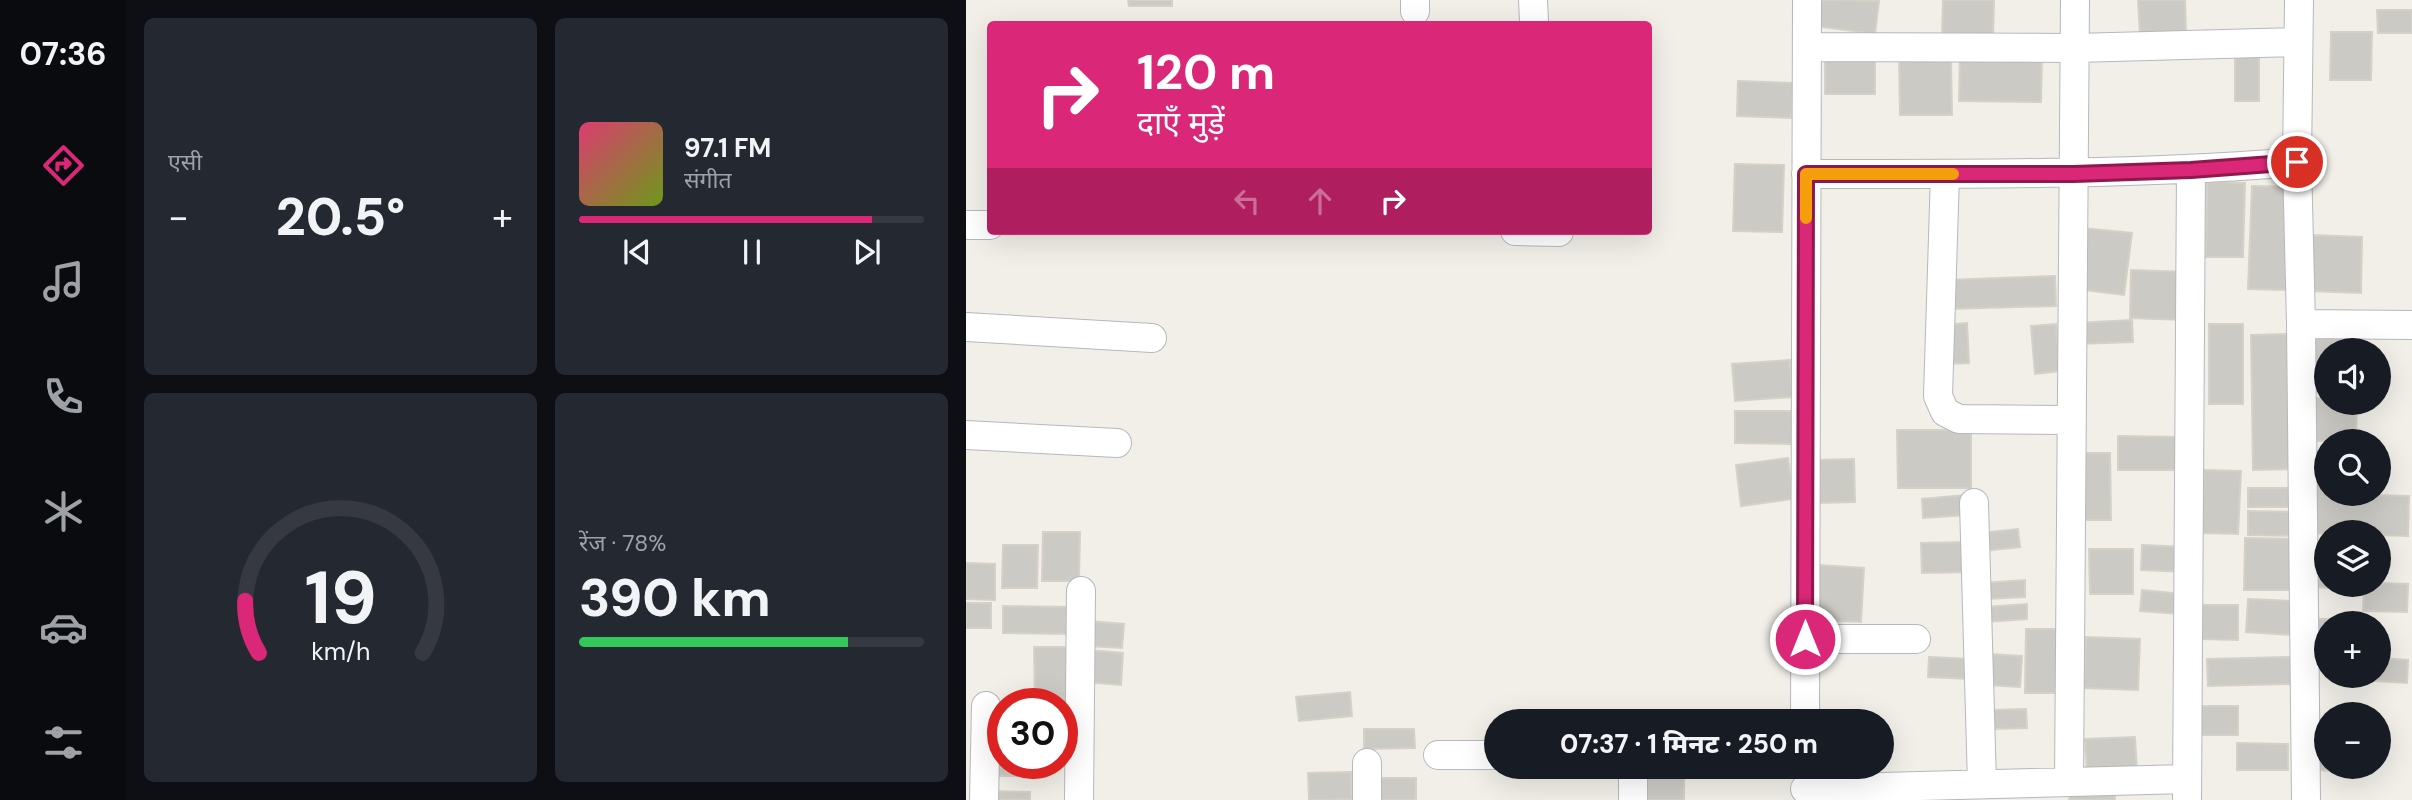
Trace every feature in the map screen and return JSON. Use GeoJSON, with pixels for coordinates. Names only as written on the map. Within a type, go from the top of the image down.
{"type":"FeatureCollection","features":[{"type":"Feature","properties":{"kind":"street"},"geometry":{"type":"LineString","coordinates":[[1805,709],[1807,0]]}},
{"type":"Feature","properties":{"kind":"street"},"geometry":{"type":"LineString","coordinates":[[2069,782],[2075,0]]}},
{"type":"Feature","properties":{"kind":"street"},"geometry":{"type":"LineString","coordinates":[[2299,0],[2297,162],[2306,800]]}},
{"type":"Feature","properties":{"kind":"street"},"geometry":{"type":"LineString","coordinates":[[1807,47],[2075,48],[2298,42]]}},
{"type":"Feature","properties":{"kind":"street"},"geometry":{"type":"LineString","coordinates":[[1806,174],[2074,174],[2191,170],[2297,162]]}},
{"type":"Feature","properties":{"kind":"street"},"geometry":{"type":"LineString","coordinates":[[1805,785],[1888,793],[1982,784],[2069,782],[2187,789],[2191,170]]}},
{"type":"Feature","properties":{"kind":"street"},"geometry":{"type":"LineString","coordinates":[[1945,174],[1938,396],[1945,412],[1959,419],[2071,420]]}},
{"type":"Feature","properties":{"kind":"street"},"geometry":{"type":"LineString","coordinates":[[966,225],[987,225]]}},
{"type":"Feature","properties":{"kind":"street"},"geometry":{"type":"LineString","coordinates":[[2301,324],[2412,326]]}},
{"type":"Feature","properties":{"kind":"street"},"geometry":{"type":"LineString","coordinates":[[966,327],[1152,338]]}},
{"type":"Feature","properties":{"kind":"street"},"geometry":{"type":"LineString","coordinates":[[966,435],[1117,443]]}},
{"type":"Feature","properties":{"kind":"street"},"geometry":{"type":"LineString","coordinates":[[1974,503],[1982,784]]}},
{"type":"Feature","properties":{"kind":"street"},"geometry":{"type":"LineString","coordinates":[[1079,800],[1081,591]]}},
{"type":"Feature","properties":{"kind":"street"},"geometry":{"type":"LineString","coordinates":[[1805,639],[1916,639]]}},
{"type":"Feature","properties":{"kind":"street"},"geometry":{"type":"LineString","coordinates":[[984,800],[986,706]]}},
{"type":"Feature","properties":{"kind":"street"},"geometry":{"type":"LineString","coordinates":[[1438,755],[1484,755]]}},
{"type":"Feature","properties":{"kind":"street"},"geometry":{"type":"LineString","coordinates":[[1367,763],[1367,800]]}},
{"type":"Feature","properties":{"kind":"street"},"geometry":{"type":"LineString","coordinates":[[1633,779],[1633,800]]}},
{"type":"Feature","properties":{"kind":"building"},"geometry":{"type":"Polygon","coordinates":[[[1128,0],[1172,0],[1172,6],[1129,6],[1128,0]]]}},
{"type":"Feature","properties":{"kind":"building"},"geometry":{"type":"Polygon","coordinates":[[[1818,0],[1879,1],[1875,34],[1814,26],[1818,0]]]}},
{"type":"Feature","properties":{"kind":"building"},"geometry":{"type":"Polygon","coordinates":[[[1943,0],[1994,0],[1993,37],[1942,37],[1943,0]]]}},
{"type":"Feature","properties":{"kind":"building"},"geometry":{"type":"Polygon","coordinates":[[[2138,0],[2185,0],[2186,33],[2140,35],[2138,0]]]}},
{"type":"Feature","properties":{"kind":"building"},"geometry":{"type":"Polygon","coordinates":[[[2377,10],[2412,10],[2412,33],[2378,33],[2377,10]]]}},
{"type":"Feature","properties":{"kind":"building"},"geometry":{"type":"Polygon","coordinates":[[[2331,32],[2372,32],[2371,80],[2330,80],[2331,32]]]}},
{"type":"Feature","properties":{"kind":"building"},"geometry":{"type":"Polygon","coordinates":[[[1960,56],[2042,57],[2041,102],[1959,101],[1960,56]]]}},
{"type":"Feature","properties":{"kind":"building"},"geometry":{"type":"Polygon","coordinates":[[[2235,56],[2259,56],[2259,101],[2235,101],[2235,56]]]}},
{"type":"Feature","properties":{"kind":"building"},"geometry":{"type":"Polygon","coordinates":[[[1951,57],[1952,115],[1900,115],[1899,58],[1951,57]]]}},
{"type":"Feature","properties":{"kind":"building"},"geometry":{"type":"Polygon","coordinates":[[[1825,60],[1875,60],[1875,94],[1825,94],[1825,60]]]}},
{"type":"Feature","properties":{"kind":"building"},"geometry":{"type":"Polygon","coordinates":[[[1738,81],[1793,83],[1791,118],[1737,116],[1738,81]]]}},
{"type":"Feature","properties":{"kind":"building"},"geometry":{"type":"Polygon","coordinates":[[[1735,164],[1784,165],[1782,232],[1733,231],[1735,164]]]}},
{"type":"Feature","properties":{"kind":"building"},"geometry":{"type":"Polygon","coordinates":[[[2207,182],[2245,183],[2243,257],[2206,257],[2207,182]]]}},
{"type":"Feature","properties":{"kind":"building"},"geometry":{"type":"Polygon","coordinates":[[[2252,186],[2296,187],[2292,290],[2248,289],[2252,186]]]}},
{"type":"Feature","properties":{"kind":"building"},"geometry":{"type":"Polygon","coordinates":[[[2082,228],[2132,233],[2124,295],[2076,289],[2082,228]]]}},
{"type":"Feature","properties":{"kind":"building"},"geometry":{"type":"Polygon","coordinates":[[[2311,235],[2362,237],[2361,293],[2310,291],[2311,235]]]}},
{"type":"Feature","properties":{"kind":"building"},"geometry":{"type":"Polygon","coordinates":[[[2131,270],[2186,272],[2184,320],[2130,318],[2131,270]]]}},
{"type":"Feature","properties":{"kind":"building"},"geometry":{"type":"Polygon","coordinates":[[[2055,276],[2056,306],[1948,309],[1947,280],[2055,276]]]}},
{"type":"Feature","properties":{"kind":"building"},"geometry":{"type":"Polygon","coordinates":[[[2132,320],[2133,342],[2077,344],[2076,323],[2132,320]]]}},
{"type":"Feature","properties":{"kind":"building"},"geometry":{"type":"Polygon","coordinates":[[[1967,323],[1969,363],[1945,364],[1943,325],[1967,323]]]}},
{"type":"Feature","properties":{"kind":"building"},"geometry":{"type":"Polygon","coordinates":[[[2056,324],[2060,371],[2035,374],[2031,326],[2056,324]]]}},
{"type":"Feature","properties":{"kind":"building"},"geometry":{"type":"Polygon","coordinates":[[[2209,324],[2243,324],[2243,404],[2209,404],[2209,324]]]}},
{"type":"Feature","properties":{"kind":"building"},"geometry":{"type":"Polygon","coordinates":[[[2293,334],[2295,469],[2253,470],[2251,335],[2293,334]]]}},
{"type":"Feature","properties":{"kind":"building"},"geometry":{"type":"Polygon","coordinates":[[[2309,335],[2362,335],[2362,338],[2314,338],[2314,374],[2309,374],[2309,335]]]}},
{"type":"Feature","properties":{"kind":"building"},"geometry":{"type":"Polygon","coordinates":[[[1790,360],[1792,397],[1735,401],[1732,364],[1790,360]]]}},
{"type":"Feature","properties":{"kind":"building"},"geometry":{"type":"Polygon","coordinates":[[[1735,411],[1793,411],[1792,444],[1735,443],[1735,411]]]}},
{"type":"Feature","properties":{"kind":"building"},"geometry":{"type":"Polygon","coordinates":[[[2315,415],[2357,415],[2356,429],[2314,429],[2315,415]]]}},
{"type":"Feature","properties":{"kind":"building"},"geometry":{"type":"Polygon","coordinates":[[[1897,430],[1971,430],[1971,488],[1898,488],[1897,430]]]}},
{"type":"Feature","properties":{"kind":"building"},"geometry":{"type":"Polygon","coordinates":[[[2118,436],[2181,437],[2181,470],[2118,470],[2118,436]]]}},
{"type":"Feature","properties":{"kind":"building"},"geometry":{"type":"Polygon","coordinates":[[[2078,453],[2110,453],[2111,520],[2079,520],[2078,453]]]}},
{"type":"Feature","properties":{"kind":"building"},"geometry":{"type":"Polygon","coordinates":[[[1788,458],[1793,499],[1741,506],[1736,465],[1788,458]]]}},
{"type":"Feature","properties":{"kind":"building"},"geometry":{"type":"Polygon","coordinates":[[[1854,459],[1855,502],[1815,503],[1814,460],[1854,459]]]}},
{"type":"Feature","properties":{"kind":"building"},"geometry":{"type":"Polygon","coordinates":[[[2204,470],[2241,471],[2238,534],[2202,533],[2204,470]]]}},
{"type":"Feature","properties":{"kind":"building"},"geometry":{"type":"Polygon","coordinates":[[[2306,478],[2314,478],[2314,506],[2391,506],[2391,496],[2409,496],[2408,536],[2391,535],[2391,520],[2314,520],[2314,534],[2305,534],[2306,478]]]}},
{"type":"Feature","properties":{"kind":"building"},"geometry":{"type":"Polygon","coordinates":[[[2248,488],[2294,488],[2294,507],[2248,507],[2248,488]]]}},
{"type":"Feature","properties":{"kind":"building"},"geometry":{"type":"Polygon","coordinates":[[[1965,495],[1967,515],[1923,518],[1922,499],[1965,495]]]}},
{"type":"Feature","properties":{"kind":"building"},"geometry":{"type":"Polygon","coordinates":[[[2248,511],[2296,512],[2296,536],[2248,535],[2248,511]]]}},
{"type":"Feature","properties":{"kind":"building"},"geometry":{"type":"Polygon","coordinates":[[[2018,529],[2020,547],[1983,551],[1981,533],[2018,529]]]}},
{"type":"Feature","properties":{"kind":"building"},"geometry":{"type":"Polygon","coordinates":[[[1043,532],[1080,532],[1079,581],[1042,581],[1043,532]]]}},
{"type":"Feature","properties":{"kind":"building"},"geometry":{"type":"Polygon","coordinates":[[[2245,538],[2297,539],[2296,590],[2244,590],[2245,538]]]}},
{"type":"Feature","properties":{"kind":"building"},"geometry":{"type":"Polygon","coordinates":[[[1969,542],[1970,572],[1922,573],[1921,543],[1969,542]]]}},
{"type":"Feature","properties":{"kind":"building"},"geometry":{"type":"Polygon","coordinates":[[[1003,545],[1038,545],[1037,588],[1002,588],[1003,545]]]}},
{"type":"Feature","properties":{"kind":"building"},"geometry":{"type":"Polygon","coordinates":[[[2142,545],[2186,547],[2185,572],[2141,570],[2142,545]]]}},
{"type":"Feature","properties":{"kind":"building"},"geometry":{"type":"Polygon","coordinates":[[[2089,549],[2133,549],[2133,594],[2090,594],[2089,549]]]}},
{"type":"Feature","properties":{"kind":"building"},"geometry":{"type":"Polygon","coordinates":[[[966,563],[995,564],[995,600],[966,599],[966,563]]]}},
{"type":"Feature","properties":{"kind":"building"},"geometry":{"type":"Polygon","coordinates":[[[1818,565],[1864,568],[1861,622],[1816,620],[1818,565]]]}},
{"type":"Feature","properties":{"kind":"building"},"geometry":{"type":"Polygon","coordinates":[[[2025,580],[2025,597],[1986,599],[1985,583],[2025,580]]]}},
{"type":"Feature","properties":{"kind":"building"},"geometry":{"type":"Polygon","coordinates":[[[2391,583],[2408,584],[2407,612],[2363,611],[2364,597],[2391,597],[2391,583]]]}},
{"type":"Feature","properties":{"kind":"building"},"geometry":{"type":"Polygon","coordinates":[[[2142,590],[2182,594],[2180,614],[2140,611],[2142,590]]]}},
{"type":"Feature","properties":{"kind":"building"},"geometry":{"type":"Polygon","coordinates":[[[2248,599],[2293,601],[2292,635],[2246,632],[2248,599]]]}},
{"type":"Feature","properties":{"kind":"building"},"geometry":{"type":"Polygon","coordinates":[[[966,603],[991,603],[991,628],[966,628],[966,603]]]}},
{"type":"Feature","properties":{"kind":"building"},"geometry":{"type":"Polygon","coordinates":[[[2027,604],[2027,619],[1986,622],[1985,607],[2027,604]]]}},
{"type":"Feature","properties":{"kind":"building"},"geometry":{"type":"Polygon","coordinates":[[[2202,605],[2238,605],[2238,640],[2201,639],[2202,605]]]}},
{"type":"Feature","properties":{"kind":"building"},"geometry":{"type":"Polygon","coordinates":[[[1003,606],[1075,607],[1075,634],[1003,633],[1003,606]]]}},
{"type":"Feature","properties":{"kind":"building"},"geometry":{"type":"Polygon","coordinates":[[[1089,621],[1124,624],[1122,648],[1087,646],[1089,621]]]}},
{"type":"Feature","properties":{"kind":"building"},"geometry":{"type":"Polygon","coordinates":[[[2026,629],[2066,629],[2065,693],[2025,693],[2026,629]]]}},
{"type":"Feature","properties":{"kind":"building"},"geometry":{"type":"Polygon","coordinates":[[[2086,637],[2140,639],[2138,690],[2084,688],[2086,637]]]}},
{"type":"Feature","properties":{"kind":"building"},"geometry":{"type":"Polygon","coordinates":[[[1034,647],[1070,647],[1070,688],[1035,688],[1034,647]]]}},
{"type":"Feature","properties":{"kind":"building"},"geometry":{"type":"Polygon","coordinates":[[[1088,650],[1123,653],[1121,685],[1086,682],[1088,650]]]}},
{"type":"Feature","properties":{"kind":"building"},"geometry":{"type":"Polygon","coordinates":[[[1989,654],[2022,656],[2020,687],[1988,685],[1989,654]]]}},
{"type":"Feature","properties":{"kind":"building"},"geometry":{"type":"Polygon","coordinates":[[[1929,657],[1971,659],[1970,679],[1928,677],[1929,657]]]}},
{"type":"Feature","properties":{"kind":"building"},"geometry":{"type":"Polygon","coordinates":[[[2293,657],[2293,684],[2208,686],[2207,659],[2293,657]]]}},
{"type":"Feature","properties":{"kind":"building"},"geometry":{"type":"Polygon","coordinates":[[[2391,659],[2408,660],[2407,683],[2391,682],[2391,659]]]}},
{"type":"Feature","properties":{"kind":"building"},"geometry":{"type":"Polygon","coordinates":[[[1350,692],[1352,716],[1299,721],[1296,697],[1350,692]]]}},
{"type":"Feature","properties":{"kind":"building"},"geometry":{"type":"Polygon","coordinates":[[[2199,706],[2238,706],[2238,735],[2200,735],[2199,706]]]}},
{"type":"Feature","properties":{"kind":"building"},"geometry":{"type":"Polygon","coordinates":[[[2026,709],[2027,728],[1991,729],[1990,710],[2026,709]]]}},
{"type":"Feature","properties":{"kind":"building"},"geometry":{"type":"Polygon","coordinates":[[[1364,729],[1414,729],[1415,748],[1364,749],[1364,729]]]}},
{"type":"Feature","properties":{"kind":"building"},"geometry":{"type":"Polygon","coordinates":[[[2135,737],[2137,772],[2087,774],[2085,739],[2135,737]]]}},
{"type":"Feature","properties":{"kind":"building"},"geometry":{"type":"Polygon","coordinates":[[[2308,741],[2314,741],[2314,770],[2306,769],[2308,741]]]}},
{"type":"Feature","properties":{"kind":"building"},"geometry":{"type":"Polygon","coordinates":[[[2237,743],[2288,744],[2288,770],[2237,770],[2237,743]]]}},
{"type":"Feature","properties":{"kind":"building"},"geometry":{"type":"Polygon","coordinates":[[[1351,772],[1352,799],[1309,800],[1308,773],[1351,772]]]}},
{"type":"Feature","properties":{"kind":"building"},"geometry":{"type":"Polygon","coordinates":[[[1374,778],[1416,778],[1416,800],[1374,800],[1374,778]]]}},
{"type":"Feature","properties":{"kind":"building"},"geometry":{"type":"Polygon","coordinates":[[[1641,779],[1684,779],[1684,800],[1641,800],[1641,779]]]}},
{"type":"Feature","properties":{"kind":"building"},"geometry":{"type":"Polygon","coordinates":[[[990,791],[1030,792],[1030,800],[990,800],[990,791]]]}},
{"type":"Feature","properties":{"kind":"building"},"geometry":{"type":"Polygon","coordinates":[[[2070,793],[2115,794],[2115,800],[2069,800],[2070,793]]]}},
{"type":"Feature","properties":{"kind":"slow traffic"},"geometry":{"type":"LineString","coordinates":[[1806,218],[1806,174],[1953,174]]}},
{"type":"Feature","properties":{"kind":"route"},"geometry":{"type":"LineString","coordinates":[[1805,639],[1806,174],[2074,174],[2191,170],[2297,162]]}}]}
